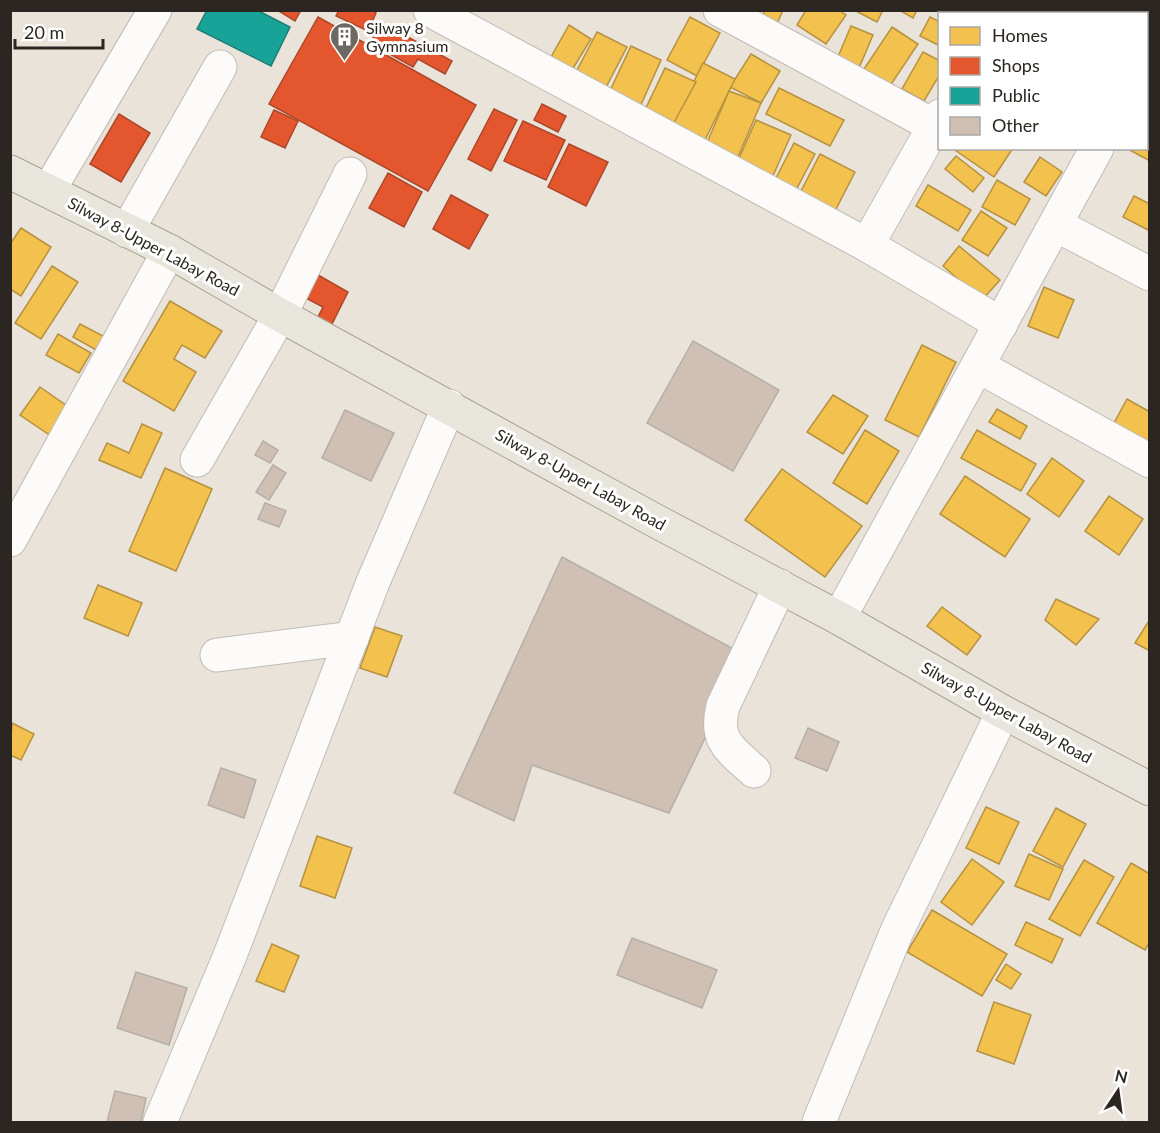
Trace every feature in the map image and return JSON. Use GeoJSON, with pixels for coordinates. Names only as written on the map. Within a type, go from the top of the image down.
{"type":"FeatureCollection","features":[{"type":"Feature","properties":{"kind":"main road","name":"Silway 8-Upper Labay Road"},"geometry":{"type":"LineString","coordinates":[[13,181],[50,190],[169,251],[280,315],[839,618],[1003,712],[1149,789]]}},
{"type":"Feature","properties":{"kind":"street"},"geometry":{"type":"LineString","coordinates":[[50,190],[155,10]]}},
{"type":"Feature","properties":{"kind":"street"},"geometry":{"type":"LineString","coordinates":[[430,10],[867,245],[1001,324]]}},
{"type":"Feature","properties":{"kind":"street"},"geometry":{"type":"LineString","coordinates":[[720,10],[937,121],[867,245]]}},
{"type":"Feature","properties":{"kind":"street"},"geometry":{"type":"LineString","coordinates":[[127,231],[220,67]]}},
{"type":"Feature","properties":{"kind":"street"},"geometry":{"type":"LineString","coordinates":[[839,618],[1096,150]]}},
{"type":"Feature","properties":{"kind":"street"},"geometry":{"type":"LineString","coordinates":[[197,460],[280,315],[350,174]]}},
{"type":"Feature","properties":{"kind":"street"},"geometry":{"type":"LineString","coordinates":[[1056,225],[1149,274]]}},
{"type":"Feature","properties":{"kind":"street"},"geometry":{"type":"LineString","coordinates":[[10,540],[169,251]]}},
{"type":"Feature","properties":{"kind":"street"},"geometry":{"type":"LineString","coordinates":[[978,366],[1149,461]]}},
{"type":"Feature","properties":{"kind":"street"},"geometry":{"type":"LineString","coordinates":[[160,1122],[229,957],[352,638],[449,406]]}},
{"type":"Feature","properties":{"kind":"street"},"geometry":{"type":"LineString","coordinates":[[754,771],[731,750],[720,735],[719,723],[723,706],[780,586]]}},
{"type":"Feature","properties":{"kind":"street"},"geometry":{"type":"LineString","coordinates":[[218,655],[352,638]]}},
{"type":"Feature","properties":{"kind":"street"},"geometry":{"type":"LineString","coordinates":[[819,1122],[897,932],[1003,712]]}},
{"type":"Feature","properties":{"kind":"building: Homes"},"geometry":{"type":"Polygon","coordinates":[[[765,10],[783,10],[774,31],[759,24],[765,10]]]}},
{"type":"Feature","properties":{"kind":"building: Homes"},"geometry":{"type":"Polygon","coordinates":[[[806,10],[839,10],[846,15],[826,44],[797,25],[806,10]]]}},
{"type":"Feature","properties":{"kind":"building: Homes"},"geometry":{"type":"Polygon","coordinates":[[[854,10],[883,10],[877,22],[854,10]]]}},
{"type":"Feature","properties":{"kind":"building: Homes"},"geometry":{"type":"Polygon","coordinates":[[[899,10],[917,10],[913,18],[899,10]]]}},
{"type":"Feature","properties":{"kind":"building: Homes"},"geometry":{"type":"Polygon","coordinates":[[[1079,10],[1109,10],[1112,12],[1078,12],[1079,10]]]}},
{"type":"Feature","properties":{"kind":"building: Homes"},"geometry":{"type":"Polygon","coordinates":[[[690,17],[720,33],[697,76],[667,60],[690,17]]]}},
{"type":"Feature","properties":{"kind":"building: Homes"},"geometry":{"type":"Polygon","coordinates":[[[930,17],[938,21],[938,45],[920,36],[930,17]]]}},
{"type":"Feature","properties":{"kind":"building: Homes"},"geometry":{"type":"Polygon","coordinates":[[[569,25],[591,39],[572,70],[551,57],[569,25]]]}},
{"type":"Feature","properties":{"kind":"building: Homes"},"geometry":{"type":"Polygon","coordinates":[[[851,26],[873,35],[859,68],[837,59],[851,26]]]}},
{"type":"Feature","properties":{"kind":"building: Homes"},"geometry":{"type":"Polygon","coordinates":[[[892,27],[918,44],[888,89],[862,72],[892,27]]]}},
{"type":"Feature","properties":{"kind":"building: Homes"},"geometry":{"type":"Polygon","coordinates":[[[597,32],[627,47],[604,91],[574,76],[597,32]]]}},
{"type":"Feature","properties":{"kind":"building: Homes"},"geometry":{"type":"Polygon","coordinates":[[[631,46],[661,60],[639,109],[608,95],[631,46]]]}},
{"type":"Feature","properties":{"kind":"building: Homes"},"geometry":{"type":"Polygon","coordinates":[[[923,52],[938,60],[938,77],[924,101],[902,89],[923,52]]]}},
{"type":"Feature","properties":{"kind":"building: Homes"},"geometry":{"type":"Polygon","coordinates":[[[751,54],[780,71],[761,103],[730,87],[751,54]]]}},
{"type":"Feature","properties":{"kind":"building: Homes"},"geometry":{"type":"Polygon","coordinates":[[[703,63],[735,79],[703,144],[671,128],[703,63]]]}},
{"type":"Feature","properties":{"kind":"building: Homes"},"geometry":{"type":"Polygon","coordinates":[[[665,68],[696,82],[671,128],[644,112],[665,68]]]}},
{"type":"Feature","properties":{"kind":"building: Homes"},"geometry":{"type":"Polygon","coordinates":[[[779,88],[844,120],[830,146],[766,114],[779,88]]]}},
{"type":"Feature","properties":{"kind":"building: Homes"},"geometry":{"type":"Polygon","coordinates":[[[729,91],[761,103],[735,164],[704,150],[729,91]]]}},
{"type":"Feature","properties":{"kind":"building: Homes"},"geometry":{"type":"Polygon","coordinates":[[[756,120],[791,135],[772,178],[737,163],[756,120]]]}},
{"type":"Feature","properties":{"kind":"building: Homes"},"geometry":{"type":"Polygon","coordinates":[[[1148,133],[1150,134],[1150,161],[1130,150],[1148,150],[1148,133]]]}},
{"type":"Feature","properties":{"kind":"building: Homes"},"geometry":{"type":"Polygon","coordinates":[[[794,143],[815,154],[796,190],[775,180],[794,143]]]}},
{"type":"Feature","properties":{"kind":"building: Homes"},"geometry":{"type":"Polygon","coordinates":[[[955,150],[1012,150],[994,177],[955,150]]]}},
{"type":"Feature","properties":{"kind":"building: Homes"},"geometry":{"type":"Polygon","coordinates":[[[820,154],[855,172],[834,213],[799,195],[820,154]]]}},
{"type":"Feature","properties":{"kind":"building: Homes"},"geometry":{"type":"Polygon","coordinates":[[[956,156],[984,178],[973,192],[945,169],[956,156]]]}},
{"type":"Feature","properties":{"kind":"building: Homes"},"geometry":{"type":"Polygon","coordinates":[[[1040,157],[1062,172],[1046,196],[1024,182],[1040,157]]]}},
{"type":"Feature","properties":{"kind":"building: Homes"},"geometry":{"type":"Polygon","coordinates":[[[997,180],[1030,199],[1015,225],[982,207],[997,180]]]}},
{"type":"Feature","properties":{"kind":"building: Homes"},"geometry":{"type":"Polygon","coordinates":[[[928,185],[971,210],[958,231],[916,206],[928,185]]]}},
{"type":"Feature","properties":{"kind":"building: Homes"},"geometry":{"type":"Polygon","coordinates":[[[1134,196],[1150,204],[1150,231],[1123,217],[1134,196]]]}},
{"type":"Feature","properties":{"kind":"building: Homes"},"geometry":{"type":"Polygon","coordinates":[[[981,211],[1007,228],[988,256],[962,240],[981,211]]]}},
{"type":"Feature","properties":{"kind":"building: Homes"},"geometry":{"type":"Polygon","coordinates":[[[21,228],[51,247],[21,296],[10,289],[10,244],[21,228]]]}},
{"type":"Feature","properties":{"kind":"building: Homes"},"geometry":{"type":"Polygon","coordinates":[[[959,246],[1000,280],[982,300],[943,266],[959,246]]]}},
{"type":"Feature","properties":{"kind":"building: Homes"},"geometry":{"type":"Polygon","coordinates":[[[52,266],[78,282],[41,339],[15,323],[52,266]]]}},
{"type":"Feature","properties":{"kind":"building: Homes"},"geometry":{"type":"Polygon","coordinates":[[[1044,287],[1074,300],[1058,338],[1028,326],[1044,287]]]}},
{"type":"Feature","properties":{"kind":"building: Homes"},"geometry":{"type":"Polygon","coordinates":[[[170,301],[222,331],[205,358],[182,345],[174,359],[196,372],[174,411],[123,381],[170,301]]]}},
{"type":"Feature","properties":{"kind":"building: Homes"},"geometry":{"type":"Polygon","coordinates":[[[80,324],[105,337],[98,351],[73,337],[80,324]]]}},
{"type":"Feature","properties":{"kind":"building: Homes"},"geometry":{"type":"Polygon","coordinates":[[[58,334],[91,353],[79,373],[46,355],[58,334]]]}},
{"type":"Feature","properties":{"kind":"building: Homes"},"geometry":{"type":"Polygon","coordinates":[[[922,345],[956,362],[919,437],[885,420],[922,345]]]}},
{"type":"Feature","properties":{"kind":"building: Homes"},"geometry":{"type":"Polygon","coordinates":[[[40,387],[70,408],[51,436],[20,415],[40,387]]]}},
{"type":"Feature","properties":{"kind":"building: Homes"},"geometry":{"type":"Polygon","coordinates":[[[833,395],[868,416],[843,454],[807,432],[833,395]]]}},
{"type":"Feature","properties":{"kind":"building: Homes"},"geometry":{"type":"Polygon","coordinates":[[[1127,399],[1150,412],[1150,446],[1113,425],[1127,399]]]}},
{"type":"Feature","properties":{"kind":"building: Homes"},"geometry":{"type":"Polygon","coordinates":[[[997,409],[1027,426],[1020,439],[989,422],[997,409]]]}},
{"type":"Feature","properties":{"kind":"building: Homes"},"geometry":{"type":"Polygon","coordinates":[[[142,424],[162,433],[141,478],[99,460],[107,443],[129,453],[142,424]]]}},
{"type":"Feature","properties":{"kind":"building: Homes"},"geometry":{"type":"Polygon","coordinates":[[[865,430],[899,451],[867,504],[833,483],[865,430]]]}},
{"type":"Feature","properties":{"kind":"building: Homes"},"geometry":{"type":"Polygon","coordinates":[[[977,430],[1036,464],[1021,491],[961,458],[977,430]]]}},
{"type":"Feature","properties":{"kind":"building: Homes"},"geometry":{"type":"Polygon","coordinates":[[[1052,458],[1084,481],[1059,517],[1027,494],[1052,458]]]}},
{"type":"Feature","properties":{"kind":"building: Homes"},"geometry":{"type":"Polygon","coordinates":[[[165,468],[212,489],[176,571],[129,551],[165,468]]]}},
{"type":"Feature","properties":{"kind":"building: Homes"},"geometry":{"type":"Polygon","coordinates":[[[782,469],[862,526],[825,577],[745,520],[782,469]]]}},
{"type":"Feature","properties":{"kind":"building: Homes"},"geometry":{"type":"Polygon","coordinates":[[[965,476],[1030,519],[1005,557],[940,514],[965,476]]]}},
{"type":"Feature","properties":{"kind":"building: Homes"},"geometry":{"type":"Polygon","coordinates":[[[1109,496],[1143,519],[1119,555],[1085,531],[1109,496]]]}},
{"type":"Feature","properties":{"kind":"building: Homes"},"geometry":{"type":"Polygon","coordinates":[[[98,585],[142,603],[128,636],[84,618],[98,585]]]}},
{"type":"Feature","properties":{"kind":"building: Homes"},"geometry":{"type":"Polygon","coordinates":[[[1056,599],[1099,619],[1076,645],[1045,620],[1056,599]]]}},
{"type":"Feature","properties":{"kind":"building: Homes"},"geometry":{"type":"Polygon","coordinates":[[[942,607],[981,636],[967,655],[927,626],[942,607]]]}},
{"type":"Feature","properties":{"kind":"building: Homes"},"geometry":{"type":"Polygon","coordinates":[[[1150,619],[1150,651],[1135,643],[1150,619]]]}},
{"type":"Feature","properties":{"kind":"building: Homes"},"geometry":{"type":"Polygon","coordinates":[[[375,627],[402,636],[387,677],[360,668],[375,627]]]}},
{"type":"Feature","properties":{"kind":"building: Homes"},"geometry":{"type":"Polygon","coordinates":[[[12,723],[34,734],[21,760],[10,755],[12,723]]]}},
{"type":"Feature","properties":{"kind":"building: Homes"},"geometry":{"type":"Polygon","coordinates":[[[986,807],[1019,822],[999,864],[966,848],[986,807]]]}},
{"type":"Feature","properties":{"kind":"building: Homes"},"geometry":{"type":"Polygon","coordinates":[[[1056,808],[1086,824],[1063,867],[1033,851],[1056,808]]]}},
{"type":"Feature","properties":{"kind":"building: Homes"},"geometry":{"type":"Polygon","coordinates":[[[317,836],[352,848],[335,898],[300,886],[317,836]]]}},
{"type":"Feature","properties":{"kind":"building: Homes"},"geometry":{"type":"Polygon","coordinates":[[[1029,854],[1063,869],[1049,900],[1015,886],[1029,854]]]}},
{"type":"Feature","properties":{"kind":"building: Homes"},"geometry":{"type":"Polygon","coordinates":[[[972,859],[1004,882],[972,925],[941,902],[972,859]]]}},
{"type":"Feature","properties":{"kind":"building: Homes"},"geometry":{"type":"Polygon","coordinates":[[[1084,860],[1114,877],[1080,936],[1049,919],[1084,860]]]}},
{"type":"Feature","properties":{"kind":"building: Homes"},"geometry":{"type":"Polygon","coordinates":[[[1131,863],[1150,874],[1150,941],[1145,950],[1097,923],[1131,863]]]}},
{"type":"Feature","properties":{"kind":"building: Homes"},"geometry":{"type":"Polygon","coordinates":[[[932,910],[1007,954],[982,996],[907,952],[932,910]]]}},
{"type":"Feature","properties":{"kind":"building: Homes"},"geometry":{"type":"Polygon","coordinates":[[[1026,922],[1063,939],[1052,963],[1015,945],[1026,922]]]}},
{"type":"Feature","properties":{"kind":"building: Homes"},"geometry":{"type":"Polygon","coordinates":[[[272,944],[299,956],[284,992],[256,981],[272,944]]]}},
{"type":"Feature","properties":{"kind":"building: Homes"},"geometry":{"type":"Polygon","coordinates":[[[1006,964],[1021,974],[1011,989],[996,980],[1006,964]]]}},
{"type":"Feature","properties":{"kind":"building: Homes"},"geometry":{"type":"Polygon","coordinates":[[[994,1002],[1031,1015],[1014,1064],[977,1051],[994,1002]]]}},
{"type":"Feature","properties":{"kind":"building: Shops"},"geometry":{"type":"Polygon","coordinates":[[[277,10],[301,10],[295,21],[277,10]]]}},
{"type":"Feature","properties":{"kind":"building: Shops"},"geometry":{"type":"Polygon","coordinates":[[[339,10],[372,10],[376,13],[368,31],[336,16],[339,10]]]}},
{"type":"Feature","properties":{"kind":"building: Shops","name":"Silway 8 Gymnasium"},"geometry":{"type":"Polygon","coordinates":[[[318,17],[476,105],[428,191],[269,104],[318,17]]]}},
{"type":"Feature","properties":{"kind":"building: Shops"},"geometry":{"type":"Polygon","coordinates":[[[382,23],[452,61],[445,74],[418,59],[413,67],[370,43],[382,23]]]}},
{"type":"Feature","properties":{"kind":"building: Shops"},"geometry":{"type":"Polygon","coordinates":[[[542,104],[566,116],[558,132],[534,120],[542,104]]]}},
{"type":"Feature","properties":{"kind":"building: Shops"},"geometry":{"type":"Polygon","coordinates":[[[494,109],[517,120],[491,171],[468,159],[494,109]]]}},
{"type":"Feature","properties":{"kind":"building: Shops"},"geometry":{"type":"Polygon","coordinates":[[[274,110],[298,121],[285,148],[261,137],[274,110]]]}},
{"type":"Feature","properties":{"kind":"building: Shops"},"geometry":{"type":"Polygon","coordinates":[[[119,114],[150,133],[121,182],[90,164],[119,114]]]}},
{"type":"Feature","properties":{"kind":"building: Shops"},"geometry":{"type":"Polygon","coordinates":[[[523,121],[565,140],[546,180],[504,161],[523,121]]]}},
{"type":"Feature","properties":{"kind":"building: Shops"},"geometry":{"type":"Polygon","coordinates":[[[569,144],[608,162],[586,206],[548,187],[569,144]]]}},
{"type":"Feature","properties":{"kind":"building: Shops"},"geometry":{"type":"Polygon","coordinates":[[[388,173],[422,192],[404,227],[369,208],[388,173]]]}},
{"type":"Feature","properties":{"kind":"building: Shops"},"geometry":{"type":"Polygon","coordinates":[[[451,195],[488,215],[469,249],[433,229],[451,195]]]}},
{"type":"Feature","properties":{"kind":"building: Shops"},"geometry":{"type":"Polygon","coordinates":[[[311,271],[348,292],[331,326],[317,319],[323,307],[298,294],[311,271]]]}},
{"type":"Feature","properties":{"kind":"building: Public"},"geometry":{"type":"Polygon","coordinates":[[[207,10],[257,10],[290,27],[271,66],[197,29],[207,10]]]}},
{"type":"Feature","properties":{"kind":"building: Other"},"geometry":{"type":"Polygon","coordinates":[[[693,341],[779,390],[733,471],[647,423],[693,341]]]}},
{"type":"Feature","properties":{"kind":"building: Other"},"geometry":{"type":"Polygon","coordinates":[[[345,410],[394,433],[371,481],[322,458],[345,410]]]}},
{"type":"Feature","properties":{"kind":"building: Other"},"geometry":{"type":"Polygon","coordinates":[[[263,441],[278,450],[270,463],[255,455],[263,441]]]}},
{"type":"Feature","properties":{"kind":"building: Other"},"geometry":{"type":"Polygon","coordinates":[[[273,465],[286,473],[269,500],[256,492],[273,465]]]}},
{"type":"Feature","properties":{"kind":"building: Other"},"geometry":{"type":"Polygon","coordinates":[[[265,503],[286,511],[279,527],[258,519],[265,503]]]}},
{"type":"Feature","properties":{"kind":"building: Other"},"geometry":{"type":"Polygon","coordinates":[[[562,557],[745,655],[669,813],[532,765],[514,821],[454,793],[562,557]]]}},
{"type":"Feature","properties":{"kind":"building: Other"},"geometry":{"type":"Polygon","coordinates":[[[808,728],[839,742],[827,771],[795,758],[808,728]]]}},
{"type":"Feature","properties":{"kind":"building: Other"},"geometry":{"type":"Polygon","coordinates":[[[221,768],[256,780],[244,818],[208,805],[221,768]]]}},
{"type":"Feature","properties":{"kind":"building: Other"},"geometry":{"type":"Polygon","coordinates":[[[632,938],[717,970],[702,1008],[617,975],[632,938]]]}},
{"type":"Feature","properties":{"kind":"building: Other"},"geometry":{"type":"Polygon","coordinates":[[[136,972],[187,988],[169,1045],[117,1028],[136,972]]]}},
{"type":"Feature","properties":{"kind":"building: Other"},"geometry":{"type":"Polygon","coordinates":[[[115,1091],[146,1098],[141,1122],[107,1122],[115,1091]]]}},
{"type":"Feature","properties":{"kind":"place","name":"Silway 8 Gymnasium"},"geometry":{"type":"Point","coordinates":[345,62]}}]}
